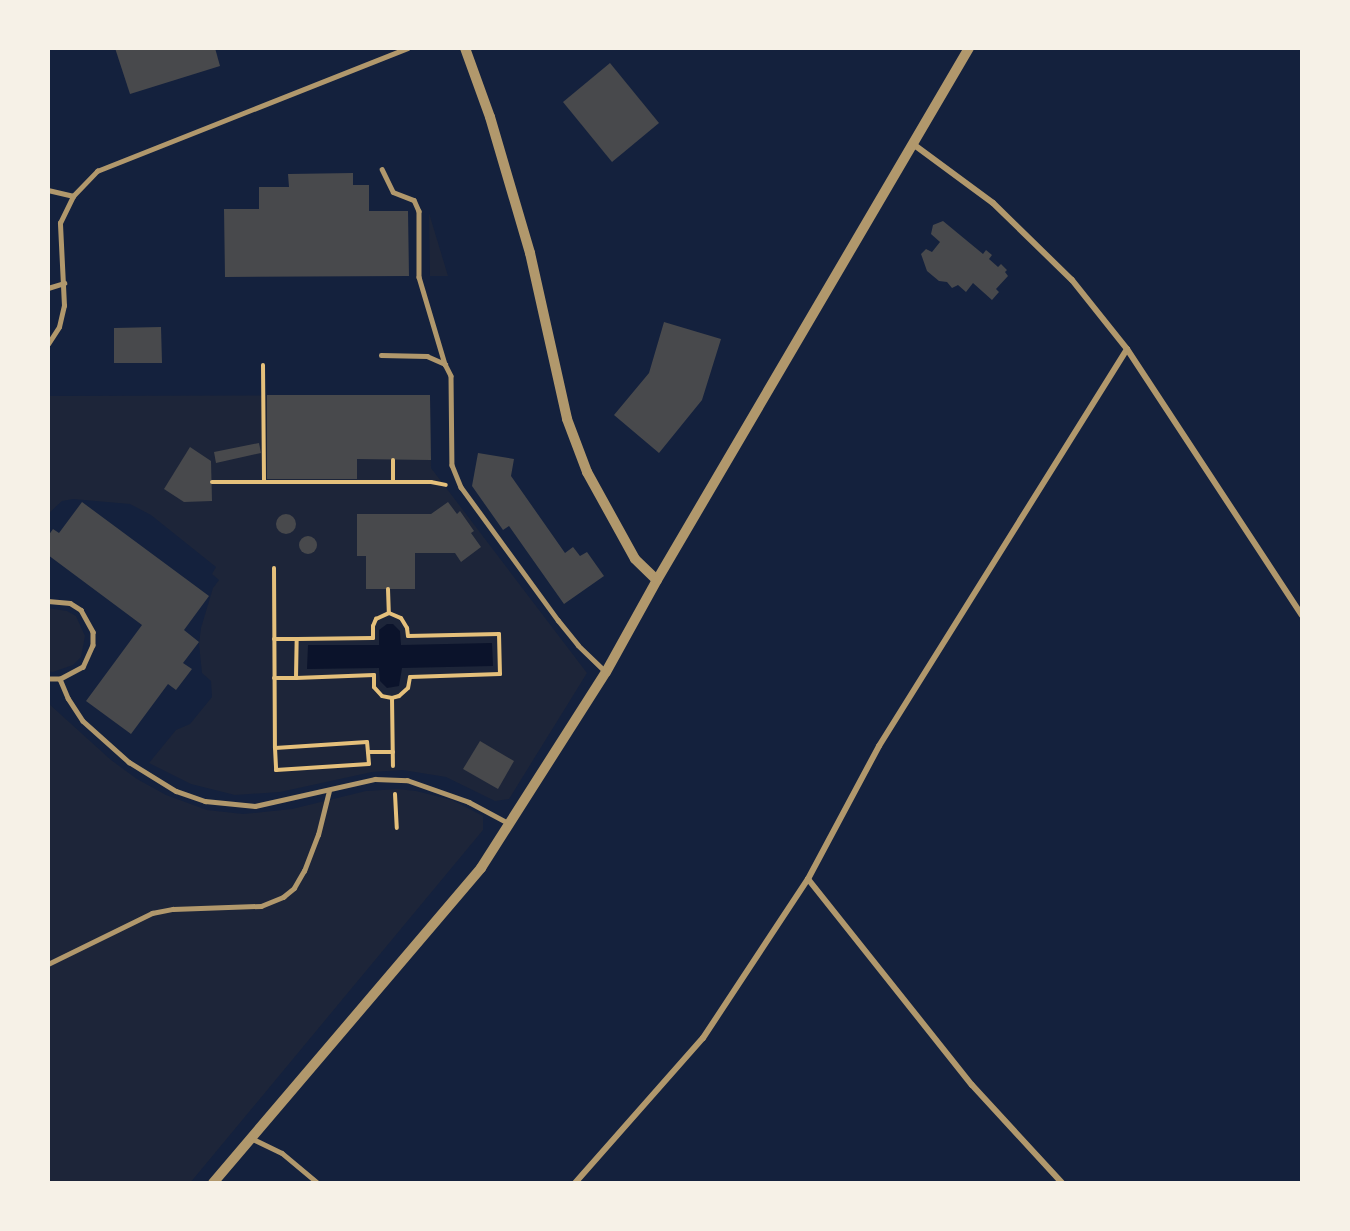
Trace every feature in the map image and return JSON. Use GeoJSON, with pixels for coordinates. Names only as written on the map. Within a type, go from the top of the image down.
{"type":"FeatureCollection","features":[{"type":"Feature","properties":{"kind":"street"},"geometry":{"type":"LineString","coordinates":[[465,48],[490,117],[527,241],[567,419],[587,472],[635,559],[657,580]]}},
{"type":"Feature","properties":{"kind":"street"},"geometry":{"type":"LineString","coordinates":[[213,1183],[481,868],[606,672],[657,580],[969,48]]}},
{"type":"Feature","properties":{"kind":"street"},"geometry":{"type":"LineString","coordinates":[[913,144],[993,203],[1072,280],[1127,349],[1302,615]]}},
{"type":"Feature","properties":{"kind":"street"},"geometry":{"type":"LineString","coordinates":[[575,1183],[704,1038],[808,879],[879,746],[1127,349]]}},
{"type":"Feature","properties":{"kind":"street"},"geometry":{"type":"LineString","coordinates":[[808,879],[972,1085],[1062,1183]]}},
{"type":"Feature","properties":{"kind":"lane"},"geometry":{"type":"LineString","coordinates":[[48,344],[62,317],[64,283],[60,223],[73,196],[97,171],[407,48]]}},
{"type":"Feature","properties":{"kind":"lane"},"geometry":{"type":"LineString","coordinates":[[382,169],[393,192],[414,200],[419,212],[419,276],[445,364],[451,376],[452,465],[461,487],[578,645],[606,672]]}},
{"type":"Feature","properties":{"kind":"lane"},"geometry":{"type":"LineString","coordinates":[[48,190],[73,196]]}},
{"type":"Feature","properties":{"kind":"lane"},"geometry":{"type":"LineString","coordinates":[[48,288],[64,283]]}},
{"type":"Feature","properties":{"kind":"lane"},"geometry":{"type":"LineString","coordinates":[[381,355],[427,356],[445,364]]}},
{"type":"Feature","properties":{"kind":"lane"},"geometry":{"type":"LineString","coordinates":[[48,601],[70,603],[81,610],[93,632],[92,651],[82,668],[60,679],[48,679]]}},
{"type":"Feature","properties":{"kind":"lane"},"geometry":{"type":"LineString","coordinates":[[60,679],[68,698],[83,721],[129,762],[176,791],[205,801],[255,807],[375,779],[407,780],[469,802],[510,824]]}},
{"type":"Feature","properties":{"kind":"lane"},"geometry":{"type":"LineString","coordinates":[[48,964],[152,913],[173,909],[261,906],[283,897],[294,888],[304,871],[318,835],[329,791]]}},
{"type":"Feature","properties":{"kind":"lane"},"geometry":{"type":"LineString","coordinates":[[251,1138],[282,1153],[318,1183]]}},
{"type":"Feature","properties":{"kind":"path"},"geometry":{"type":"LineString","coordinates":[[263,365],[264,482]]}},
{"type":"Feature","properties":{"kind":"path"},"geometry":{"type":"LineString","coordinates":[[393,460],[393,482]]}},
{"type":"Feature","properties":{"kind":"path"},"geometry":{"type":"LineString","coordinates":[[212,482],[431,482]]}},
{"type":"Feature","properties":{"kind":"path"},"geometry":{"type":"LineString","coordinates":[[274,568],[274,678],[275,748],[276,770],[369,764],[368,742],[275,748]]}},
{"type":"Feature","properties":{"kind":"path"},"geometry":{"type":"LineString","coordinates":[[388,589],[389,613]]}},
{"type":"Feature","properties":{"kind":"path"},"geometry":{"type":"LineString","coordinates":[[274,639],[373,638],[373,626],[376,619],[389,613],[401,618],[407,628],[408,636],[499,634],[500,674],[410,677],[408,688],[392,698],[382,696],[374,687],[374,675],[274,678]]}},
{"type":"Feature","properties":{"kind":"path"},"geometry":{"type":"LineString","coordinates":[[296,678],[297,639]]}},
{"type":"Feature","properties":{"kind":"path"},"geometry":{"type":"LineString","coordinates":[[392,698],[393,768]]}},
{"type":"Feature","properties":{"kind":"path"},"geometry":{"type":"LineString","coordinates":[[368,752],[393,752]]}},
{"type":"Feature","properties":{"kind":"path"},"geometry":{"type":"LineString","coordinates":[[394,793],[397,828]]}},
{"type":"Feature","properties":{"kind":"shaded area"},"geometry":{"type":"Polygon","coordinates":[[[429,213],[448,276],[430,276],[429,213]]]}},
{"type":"Feature","properties":{"kind":"shaded area"},"geometry":{"type":"Polygon","coordinates":[[[430,395],[431,468],[587,673],[509,799],[495,801],[446,777],[403,770],[372,772],[280,792],[235,795],[191,784],[149,763],[176,730],[190,724],[212,697],[211,681],[202,673],[199,644],[201,628],[213,588],[219,580],[212,574],[216,567],[151,515],[130,504],[73,499],[62,501],[48,514],[48,396],[430,395]]]}},
{"type":"Feature","properties":{"kind":"shaded area"},"geometry":{"type":"Polygon","coordinates":[[[48,608],[67,611],[76,616],[85,636],[81,657],[73,665],[53,672],[48,671],[48,608]]]}},
{"type":"Feature","properties":{"kind":"shaded area"},"geometry":{"type":"Polygon","coordinates":[[[387,624],[393,624],[400,631],[401,645],[492,643],[493,666],[402,668],[399,686],[387,688],[380,681],[379,668],[307,669],[308,645],[379,645],[379,630],[387,624]]]}},
{"type":"Feature","properties":{"kind":"shaded area"},"geometry":{"type":"Polygon","coordinates":[[[48,703],[111,760],[137,779],[166,795],[207,810],[243,814],[292,809],[366,791],[398,789],[452,800],[483,816],[483,830],[190,1183],[48,1183],[48,703]]]}},
{"type":"Feature","properties":{"kind":"building"},"geometry":{"type":"Polygon","coordinates":[[[115,48],[215,48],[220,66],[130,94],[115,48]]]}},
{"type":"Feature","properties":{"kind":"building"},"geometry":{"type":"Polygon","coordinates":[[[610,63],[659,123],[612,162],[563,102],[610,63]]]}},
{"type":"Feature","properties":{"kind":"building"},"geometry":{"type":"Polygon","coordinates":[[[353,173],[353,185],[369,185],[369,211],[408,211],[409,276],[225,277],[224,209],[259,209],[259,187],[289,187],[288,174],[353,173]]]}},
{"type":"Feature","properties":{"kind":"building"},"geometry":{"type":"Polygon","coordinates":[[[943,221],[983,254],[986,250],[992,255],[989,259],[998,267],[1001,264],[1007,270],[1005,272],[1008,276],[996,289],[999,292],[992,300],[973,283],[966,292],[958,285],[952,288],[947,282],[939,281],[927,271],[921,254],[926,249],[932,252],[940,242],[931,234],[933,225],[943,221]]]}},
{"type":"Feature","properties":{"kind":"building"},"geometry":{"type":"Polygon","coordinates":[[[664,322],[721,339],[702,400],[659,453],[614,415],[649,373],[664,322]]]}},
{"type":"Feature","properties":{"kind":"building"},"geometry":{"type":"Polygon","coordinates":[[[161,327],[162,363],[114,363],[114,328],[161,327]]]}},
{"type":"Feature","properties":{"kind":"building"},"geometry":{"type":"Polygon","coordinates":[[[267,395],[430,395],[431,460],[357,459],[357,479],[267,479],[267,395]]]}},
{"type":"Feature","properties":{"kind":"building"},"geometry":{"type":"Polygon","coordinates":[[[259,443],[261,453],[216,463],[214,452],[259,443]]]}},
{"type":"Feature","properties":{"kind":"building"},"geometry":{"type":"Polygon","coordinates":[[[190,447],[211,461],[212,501],[184,502],[164,489],[190,447]]]}},
{"type":"Feature","properties":{"kind":"building"},"geometry":{"type":"Polygon","coordinates":[[[478,453],[514,459],[511,476],[565,553],[573,547],[580,556],[587,552],[604,576],[564,604],[509,526],[503,530],[472,486],[478,453]]]}},
{"type":"Feature","properties":{"kind":"building"},"geometry":{"type":"Polygon","coordinates":[[[82,502],[209,596],[184,630],[199,642],[183,663],[192,669],[176,690],[168,684],[131,734],[86,701],[142,625],[48,555],[48,536],[53,529],[59,533],[82,502]]]}},
{"type":"Feature","properties":{"kind":"building"},"geometry":{"type":"Polygon","coordinates":[[[448,502],[457,514],[460,511],[474,531],[471,533],[481,547],[461,562],[455,553],[415,553],[415,589],[366,589],[366,556],[357,556],[357,514],[431,514],[448,502]]]}},
{"type":"Feature","properties":{"kind":"building"},"geometry":{"type":"Polygon","coordinates":[[[286,514],[293,517],[296,524],[293,531],[286,534],[279,531],[276,524],[279,517],[286,514]]]}},
{"type":"Feature","properties":{"kind":"building"},"geometry":{"type":"Polygon","coordinates":[[[304,536],[312,536],[317,541],[315,552],[304,554],[299,549],[299,541],[304,536]]]}},
{"type":"Feature","properties":{"kind":"building"},"geometry":{"type":"Polygon","coordinates":[[[480,741],[514,761],[498,789],[463,769],[480,741]]]}}]}
